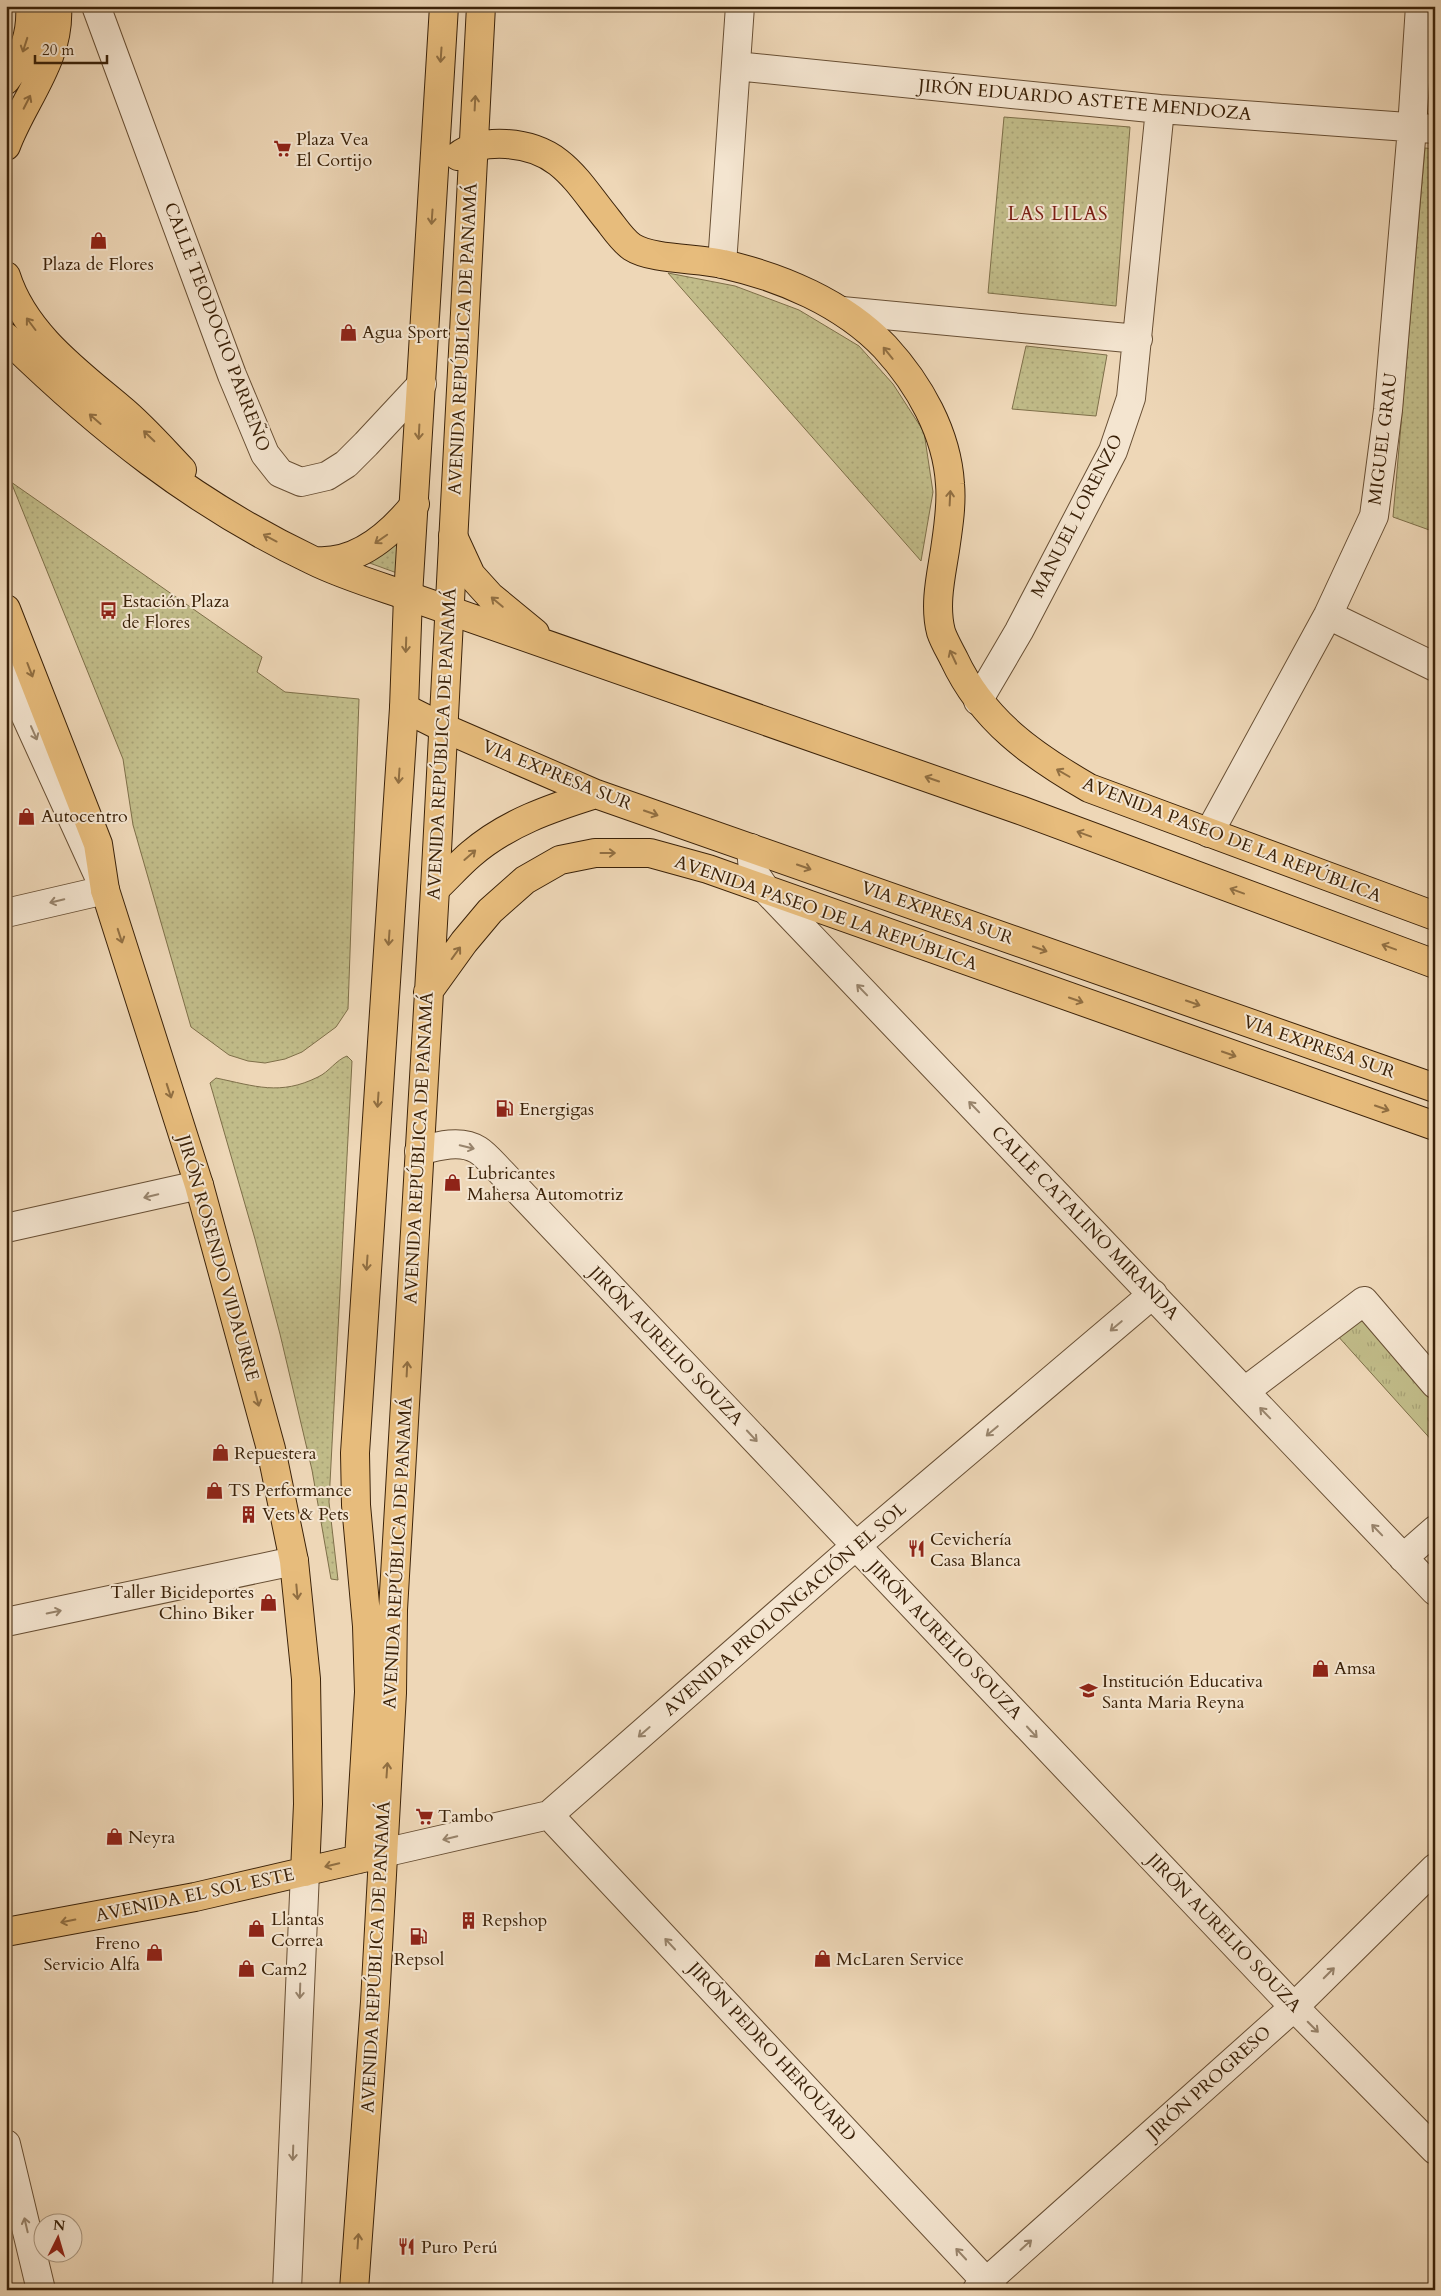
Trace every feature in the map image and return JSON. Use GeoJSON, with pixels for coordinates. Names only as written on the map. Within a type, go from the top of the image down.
{"type":"FeatureCollection","features":[{"type":"Feature","properties":{"kind":"main road"},"geometry":{"type":"LineString","coordinates":[[6,80],[14,70],[26,43],[31,17],[30,6]]}},
{"type":"Feature","properties":{"kind":"main road"},"geometry":{"type":"LineString","coordinates":[[6,146],[49,57],[56,28],[57,6]]}},
{"type":"Feature","properties":{"kind":"main road","name":"AVENIDA REPÚBLICA DE PANAMÁ"},"geometry":{"type":"LineString","coordinates":[[354,2290],[375,2002],[367,1626],[356,1505],[355,1453],[404,708],[408,596],[444,6]]}},
{"type":"Feature","properties":{"kind":"main road","name":"AVENIDA REPÚBLICA DE PANAMÁ"},"geometry":{"type":"LineString","coordinates":[[371,1856],[392,1693],[393,1610],[444,728],[472,147],[481,6]]}},
{"type":"Feature","properties":{"kind":"main road","name":"AVENIDA PASEO DE LA REPÚBLICA"},"geometry":{"type":"LineString","coordinates":[[434,178],[453,160],[472,147],[500,144],[525,145],[544,152],[563,164],[617,232],[633,247],[652,254],[722,264],[784,282],[842,311],[885,347],[917,390],[940,431],[950,483],[948,526],[938,601],[941,632],[978,702],[1007,732],[1044,762],[1089,788],[1435,916]]}},
{"type":"Feature","properties":{"kind":"main road"},"geometry":{"type":"LineString","coordinates":[[6,276],[16,300],[38,334],[155,442],[218,510]]}},
{"type":"Feature","properties":{"kind":"main road"},"geometry":{"type":"LineString","coordinates":[[6,337],[53,383],[126,446],[218,510],[313,561],[449,611],[1020,810],[1435,964]]}},
{"type":"Feature","properties":{"kind":"main road"},"geometry":{"type":"LineString","coordinates":[[313,561],[329,562],[350,556],[369,547],[387,535],[415,504]]}},
{"type":"Feature","properties":{"kind":"main road"},"geometry":{"type":"LineString","coordinates":[[453,536],[471,575],[490,596],[548,644]]}},
{"type":"Feature","properties":{"kind":"main road"},"geometry":{"type":"LineString","coordinates":[[6,608],[98,844],[105,890]]}},
{"type":"Feature","properties":{"kind":"main road","name":"VIA EXPRESA SUR"},"geometry":{"type":"LineString","coordinates":[[404,708],[444,728],[596,794],[1435,1088]]}},
{"type":"Feature","properties":{"kind":"main road"},"geometry":{"type":"LineString","coordinates":[[435,889],[471,854],[496,836],[548,809],[596,794]]}},
{"type":"Feature","properties":{"kind":"main road","name":"AVENIDA PASEO DE LA REPÚBLICA"},"geometry":{"type":"LineString","coordinates":[[428,993],[464,942],[490,911],[525,880],[560,860],[596,853],[650,853],[708,869],[1435,1126]]}},
{"type":"Feature","properties":{"kind":"main road","name":"JIRÓN ROSENDO VIDAURRE"},"geometry":{"type":"LineString","coordinates":[[105,890],[199,1185],[271,1449],[294,1561],[306,1679],[308,1804],[304,1872]]}},
{"type":"Feature","properties":{"kind":"main road","name":"AVENIDA EL SOL ESTE"},"geometry":{"type":"LineString","coordinates":[[6,1932],[195,1897],[371,1856]]}},
{"type":"Feature","properties":{"kind":"street","name":"CALLE TEODOCIO PARREÑO"},"geometry":{"type":"LineString","coordinates":[[96,6],[232,375],[265,454],[280,473],[301,482],[327,476],[346,464],[422,384]]}},
{"type":"Feature","properties":{"kind":"street"},"geometry":{"type":"LineString","coordinates":[[722,264],[740,6]]}},
{"type":"Feature","properties":{"kind":"street","name":"MIGUEL GRAU"},"geometry":{"type":"LineString","coordinates":[[1209,833],[1328,615],[1374,516],[1423,129],[1420,6]]}},
{"type":"Feature","properties":{"kind":"street","name":"JIRÓN EDUARDO ASTETE MENDOZA"},"geometry":{"type":"LineString","coordinates":[[736,66],[1160,109],[1423,129]]}},
{"type":"Feature","properties":{"kind":"street","name":"MANUEL LORENZO"},"geometry":{"type":"LineString","coordinates":[[978,702],[1018,631],[1113,451],[1131,398],[1160,109]]}},
{"type":"Feature","properties":{"kind":"street"},"geometry":{"type":"LineString","coordinates":[[842,311],[1138,339]]}},
{"type":"Feature","properties":{"kind":"street"},"geometry":{"type":"LineString","coordinates":[[1328,615],[1435,667]]}},
{"type":"Feature","properties":{"kind":"street","name":"JIRÓN ROSENDO VIDAURRE"},"geometry":{"type":"LineString","coordinates":[[6,673],[105,890]]}},
{"type":"Feature","properties":{"kind":"street","name":"CALLE CATALINO MIRANDA"},"geometry":{"type":"LineString","coordinates":[[751,848],[753,871],[766,890],[1435,1591]]}},
{"type":"Feature","properties":{"kind":"street"},"geometry":{"type":"LineString","coordinates":[[6,913],[105,890]]}},
{"type":"Feature","properties":{"kind":"street","name":"JIRÓN AURELIO SOUZA"},"geometry":{"type":"LineString","coordinates":[[420,1151],[448,1144],[478,1150],[1294,2007],[1435,2150]]}},
{"type":"Feature","properties":{"kind":"street"},"geometry":{"type":"LineString","coordinates":[[6,1228],[199,1185]]}},
{"type":"Feature","properties":{"kind":"street","name":"AVENIDA PROLONGACIÓN EL SOL"},"geometry":{"type":"LineString","coordinates":[[371,1856],[549,1815],[856,1546],[1153,1294]]}},
{"type":"Feature","properties":{"kind":"street"},"geometry":{"type":"LineString","coordinates":[[1245,1391],[1364,1301],[1435,1384]]}},
{"type":"Feature","properties":{"kind":"street"},"geometry":{"type":"LineString","coordinates":[[1403,1558],[1435,1530]]}},
{"type":"Feature","properties":{"kind":"street"},"geometry":{"type":"LineString","coordinates":[[6,1622],[294,1561]]}},
{"type":"Feature","properties":{"kind":"street","name":"JIRÓN PEDRO HEROUARD"},"geometry":{"type":"LineString","coordinates":[[549,1815],[985,2287]]}},
{"type":"Feature","properties":{"kind":"street","name":"JIRÓN PROGRESO"},"geometry":{"type":"LineString","coordinates":[[985,2287],[1294,2007],[1435,1868]]}},
{"type":"Feature","properties":{"kind":"street"},"geometry":{"type":"LineString","coordinates":[[287,2290],[304,1872]]}},
{"type":"Feature","properties":{"kind":"street"},"geometry":{"type":"LineString","coordinates":[[6,2144],[41,2290]]}},
{"type":"Feature","properties":{"kind":"green space"},"geometry":{"type":"Polygon","coordinates":[[[1004,117],[1130,127],[1116,306],[988,293],[1004,117]]]}},
{"type":"Feature","properties":{"kind":"green space"},"geometry":{"type":"Polygon","coordinates":[[[1425,148],[1435,149],[1435,532],[1393,517],[1425,148]]]}},
{"type":"Feature","properties":{"kind":"green space"},"geometry":{"type":"Polygon","coordinates":[[[668,273],[735,286],[799,310],[859,346],[893,384],[924,432],[933,492],[921,561],[668,273]]]}},
{"type":"Feature","properties":{"kind":"green space"},"geometry":{"type":"Polygon","coordinates":[[[1026,346],[1107,355],[1096,416],[1012,409],[1026,346]]]}},
{"type":"Feature","properties":{"kind":"green space"},"geometry":{"type":"Polygon","coordinates":[[[11,482],[262,657],[257,672],[285,692],[359,699],[348,1009],[336,1027],[302,1052],[285,1059],[265,1063],[248,1061],[229,1055],[191,1027],[133,825],[123,759],[11,482]]]}},
{"type":"Feature","properties":{"kind":"green space"},"geometry":{"type":"Polygon","coordinates":[[[399,529],[397,573],[334,550],[399,529]]]}},
{"type":"Feature","properties":{"kind":"green space"},"geometry":{"type":"Polygon","coordinates":[[[347,1056],[352,1061],[329,1502],[338,1580],[331,1579],[312,1470],[280,1334],[210,1083],[216,1078],[267,1088],[292,1086],[318,1077],[347,1056]]]}},
{"type":"Feature","properties":{"kind":"green space"},"geometry":{"type":"Polygon","coordinates":[[[1359,1320],[1374,1325],[1435,1402],[1435,1444],[1336,1334],[1359,1320]]]}},
{"type":"Feature","properties":{"kind":"place","name":"Plaza Vea El Cortijo"},"geometry":{"type":"Point","coordinates":[282,149]}},
{"type":"Feature","properties":{"kind":"place","name":"Plaza de Flores"},"geometry":{"type":"Point","coordinates":[98,241]}},
{"type":"Feature","properties":{"kind":"place","name":"Agua Sport"},"geometry":{"type":"Point","coordinates":[348,332]}},
{"type":"Feature","properties":{"kind":"place","name":"Estación Plaza de Flores"},"geometry":{"type":"Point","coordinates":[108,611]}},
{"type":"Feature","properties":{"kind":"place","name":"Autocentro"},"geometry":{"type":"Point","coordinates":[27,816]}},
{"type":"Feature","properties":{"kind":"place","name":"Energigas"},"geometry":{"type":"Point","coordinates":[505,1109]}},
{"type":"Feature","properties":{"kind":"place","name":"Lubricantes Mahersa Automotriz"},"geometry":{"type":"Point","coordinates":[453,1183]}},
{"type":"Feature","properties":{"kind":"place","name":"Repuestera"},"geometry":{"type":"Point","coordinates":[220,1453]}},
{"type":"Feature","properties":{"kind":"place","name":"TS Performance"},"geometry":{"type":"Point","coordinates":[214,1490]}},
{"type":"Feature","properties":{"kind":"place","name":"Vets & Pets"},"geometry":{"type":"Point","coordinates":[248,1514]}},
{"type":"Feature","properties":{"kind":"place","name":"Cevichería Casa Blanca"},"geometry":{"type":"Point","coordinates":[916,1549]}},
{"type":"Feature","properties":{"kind":"place","name":"Taller Bicideportes Chino Biker"},"geometry":{"type":"Point","coordinates":[268,1602]}},
{"type":"Feature","properties":{"kind":"place","name":"Amsa"},"geometry":{"type":"Point","coordinates":[1320,1668]}},
{"type":"Feature","properties":{"kind":"place","name":"Institución Educativa Santa Maria Reyna"},"geometry":{"type":"Point","coordinates":[1088,1691]}},
{"type":"Feature","properties":{"kind":"place","name":"Tambo"},"geometry":{"type":"Point","coordinates":[424,1816]}},
{"type":"Feature","properties":{"kind":"place","name":"Neyra"},"geometry":{"type":"Point","coordinates":[114,1837]}},
{"type":"Feature","properties":{"kind":"place","name":"Repshop"},"geometry":{"type":"Point","coordinates":[468,1920]}},
{"type":"Feature","properties":{"kind":"place","name":"Llantas Correa"},"geometry":{"type":"Point","coordinates":[257,1929]}},
{"type":"Feature","properties":{"kind":"place","name":"Repsol"},"geometry":{"type":"Point","coordinates":[419,1936]}},
{"type":"Feature","properties":{"kind":"place","name":"Freno Servicio Alfa"},"geometry":{"type":"Point","coordinates":[154,1953]}},
{"type":"Feature","properties":{"kind":"place","name":"McLaren Service"},"geometry":{"type":"Point","coordinates":[822,1959]}},
{"type":"Feature","properties":{"kind":"place","name":"Cam2"},"geometry":{"type":"Point","coordinates":[247,1969]}},
{"type":"Feature","properties":{"kind":"place","name":"Puro Perú"},"geometry":{"type":"Point","coordinates":[407,2247]}},
{"type":"Feature","properties":{"kind":"district","name":"LAS LILAS"},"geometry":{"type":"Point","coordinates":[1058,214]}}]}
